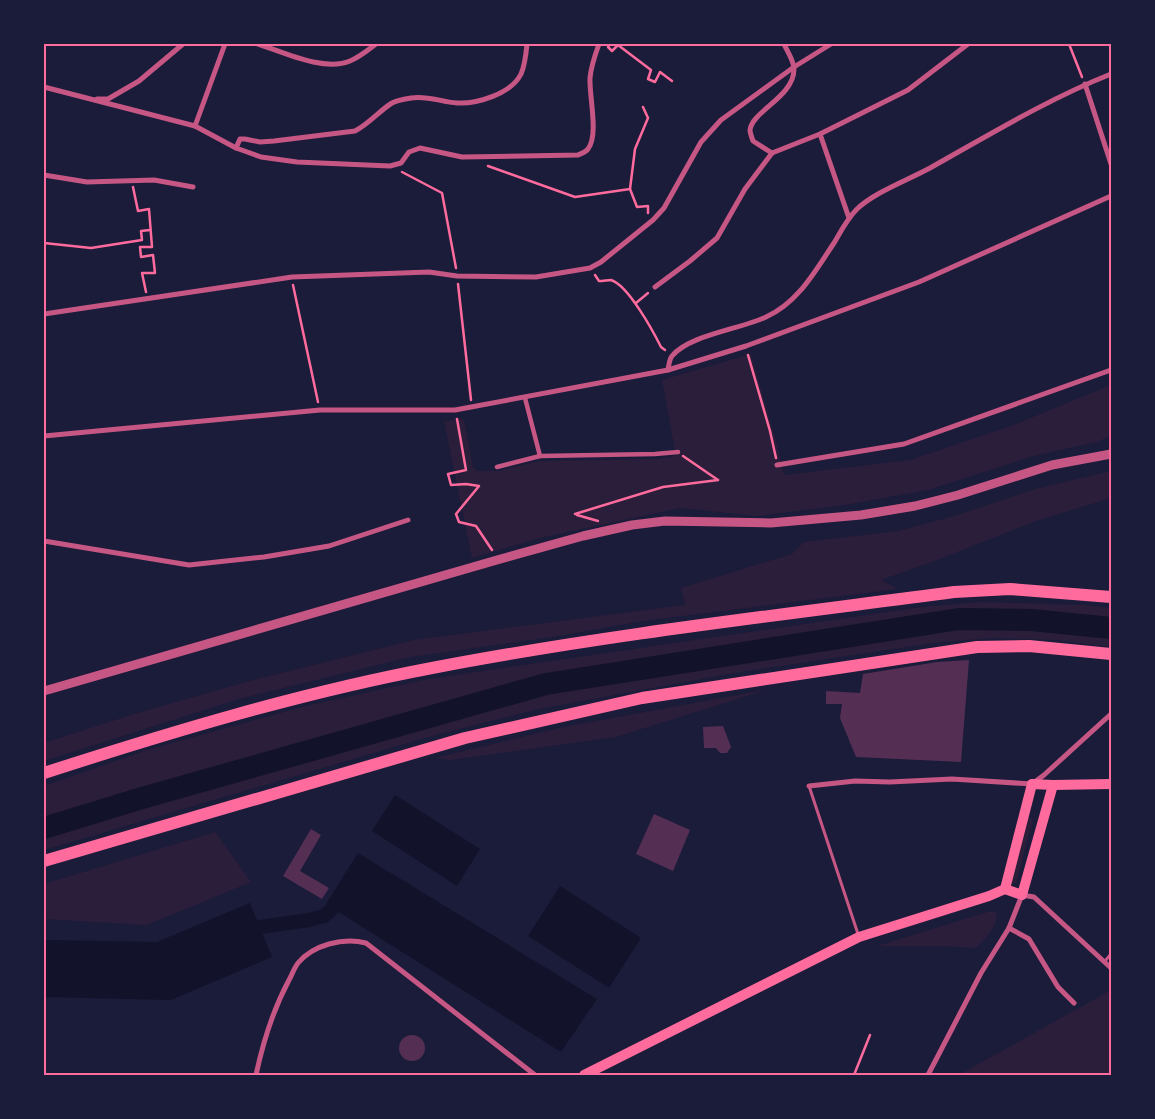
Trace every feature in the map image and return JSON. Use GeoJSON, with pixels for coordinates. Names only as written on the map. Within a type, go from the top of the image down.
{"type":"FeatureCollection","features":[{"type":"Feature","properties":{"kind":"highway"},"geometry":{"type":"LineString","coordinates":[[44,773],[142,742],[296,698],[430,668],[574,643],[954,592],[1010,589],[1111,597]]}},
{"type":"Feature","properties":{"kind":"highway"},"geometry":{"type":"LineString","coordinates":[[44,861],[465,738],[642,698],[977,647],[1029,646],[1111,654]]}},
{"type":"Feature","properties":{"kind":"main road"},"geometry":{"type":"LineString","coordinates":[[1005,889],[1032,784],[1111,784]]}},
{"type":"Feature","properties":{"kind":"main road"},"geometry":{"type":"LineString","coordinates":[[584,1075],[859,937],[989,896],[1005,889],[1022,895],[1053,785]]}},
{"type":"Feature","properties":{"kind":"street"},"geometry":{"type":"LineString","coordinates":[[91,100],[108,99],[139,82],[182,44]]}},
{"type":"Feature","properties":{"kind":"street"},"geometry":{"type":"LineString","coordinates":[[196,126],[225,44]]}},
{"type":"Feature","properties":{"kind":"street"},"geometry":{"type":"LineString","coordinates":[[258,44],[299,58],[329,64],[348,62],[376,44]]}},
{"type":"Feature","properties":{"kind":"street"},"geometry":{"type":"LineString","coordinates":[[236,148],[240,139],[244,138],[260,142],[274,142],[355,130],[393,103],[415,97],[456,103],[479,101],[496,95],[515,82],[520,76],[527,44]]}},
{"type":"Feature","properties":{"kind":"street"},"geometry":{"type":"LineString","coordinates":[[44,87],[196,126],[236,148],[260,157],[297,162],[390,166],[401,163],[409,152],[420,148],[462,157],[578,155],[587,150],[591,144],[593,131],[590,79],[599,44]]}},
{"type":"Feature","properties":{"kind":"street"},"geometry":{"type":"LineString","coordinates":[[772,153],[753,141],[750,131],[753,120],[778,100],[792,78],[794,67],[784,44]]}},
{"type":"Feature","properties":{"kind":"street"},"geometry":{"type":"LineString","coordinates":[[44,314],[292,277],[429,272],[457,276],[536,277],[590,268],[653,220],[664,208],[701,142],[721,120],[794,67],[831,44]]}},
{"type":"Feature","properties":{"kind":"street"},"geometry":{"type":"LineString","coordinates":[[655,287],[717,238],[745,190],[772,153],[820,134],[908,90],[968,44]]}},
{"type":"Feature","properties":{"kind":"street"},"geometry":{"type":"LineString","coordinates":[[668,370],[672,356],[688,344],[701,338],[757,321],[787,304],[798,294],[849,218],[858,208],[884,191],[973,143],[1085,84],[1111,74]]}},
{"type":"Feature","properties":{"kind":"street"},"geometry":{"type":"LineString","coordinates":[[1085,84],[1111,164]]}},
{"type":"Feature","properties":{"kind":"street"},"geometry":{"type":"LineString","coordinates":[[820,134],[849,218]]}},
{"type":"Feature","properties":{"kind":"street"},"geometry":{"type":"LineString","coordinates":[[44,175],[87,182],[154,180],[194,187]]}},
{"type":"Feature","properties":{"kind":"street"},"geometry":{"type":"LineString","coordinates":[[44,436],[320,410],[455,410],[668,370],[746,346],[920,282],[1111,196]]}},
{"type":"Feature","properties":{"kind":"street"},"geometry":{"type":"LineString","coordinates":[[777,465],[904,444],[1111,370]]}},
{"type":"Feature","properties":{"kind":"street"},"geometry":{"type":"LineString","coordinates":[[525,398],[540,456]]}},
{"type":"Feature","properties":{"kind":"street"},"geometry":{"type":"LineString","coordinates":[[497,467],[540,456],[678,452]]}},
{"type":"Feature","properties":{"kind":"street"},"geometry":{"type":"LineString","coordinates":[[44,691],[497,560],[632,524],[665,521],[771,523],[861,515],[915,506],[958,495],[1052,465],[1111,454]]}},
{"type":"Feature","properties":{"kind":"street"},"geometry":{"type":"LineString","coordinates":[[44,541],[189,565],[264,557],[329,546],[408,520]]}},
{"type":"Feature","properties":{"kind":"street"},"geometry":{"type":"LineString","coordinates":[[809,786],[855,780],[890,782],[952,779],[1032,784],[1111,714]]}},
{"type":"Feature","properties":{"kind":"street"},"geometry":{"type":"LineString","coordinates":[[928,1075],[981,973],[1008,928],[1022,895],[1034,897],[1111,968]]}},
{"type":"Feature","properties":{"kind":"street"},"geometry":{"type":"LineString","coordinates":[[1008,928],[1029,939],[1058,988],[1074,1003]]}},
{"type":"Feature","properties":{"kind":"street"},"geometry":{"type":"LineString","coordinates":[[256,1075],[268,1029],[280,996],[297,965],[305,956],[315,950],[328,945],[349,941],[366,943],[535,1075]]}},
{"type":"Feature","properties":{"kind":"lane"},"geometry":{"type":"LineString","coordinates":[[809,786],[859,937]]}},
{"type":"Feature","properties":{"kind":"lane"},"geometry":{"type":"LineString","coordinates":[[1105,961],[1111,954]]}},
{"type":"Feature","properties":{"kind":"path"},"geometry":{"type":"LineString","coordinates":[[610,44],[608,47],[612,51],[618,45],[652,70],[648,79],[655,82],[660,72],[672,81]]}},
{"type":"Feature","properties":{"kind":"path"},"geometry":{"type":"LineString","coordinates":[[1069,44],[1085,84]]}},
{"type":"Feature","properties":{"kind":"path"},"geometry":{"type":"LineString","coordinates":[[643,107],[648,118],[635,148],[630,189],[637,207],[648,206],[648,214],[653,220]]}},
{"type":"Feature","properties":{"kind":"path"},"geometry":{"type":"LineString","coordinates":[[462,157],[575,197],[630,189]]}},
{"type":"Feature","properties":{"kind":"path"},"geometry":{"type":"LineString","coordinates":[[132,180],[138,211],[149,209],[152,247],[140,247],[141,257],[153,255],[155,273],[142,273],[148,298]]}},
{"type":"Feature","properties":{"kind":"path"},"geometry":{"type":"LineString","coordinates":[[44,243],[90,248],[142,240],[141,231],[150,230]]}},
{"type":"Feature","properties":{"kind":"path"},"geometry":{"type":"LineString","coordinates":[[590,268],[599,281],[612,280],[636,303],[661,347],[672,356]]}},
{"type":"Feature","properties":{"kind":"path"},"geometry":{"type":"LineString","coordinates":[[292,277],[320,410]]}},
{"type":"Feature","properties":{"kind":"path"},"geometry":{"type":"LineString","coordinates":[[636,303],[655,287]]}},
{"type":"Feature","properties":{"kind":"path"},"geometry":{"type":"LineString","coordinates":[[746,346],[770,431],[777,465]]}},
{"type":"Feature","properties":{"kind":"path"},"geometry":{"type":"LineString","coordinates":[[455,410],[466,470],[448,474],[451,485],[466,484],[479,486],[456,514],[459,522],[476,526],[497,560]]}},
{"type":"Feature","properties":{"kind":"path"},"geometry":{"type":"LineString","coordinates":[[575,514],[663,487],[718,480],[678,452]]}},
{"type":"Feature","properties":{"kind":"path"},"geometry":{"type":"LineString","coordinates":[[854,1075],[870,1036]]}},
{"type":"Feature","properties":{"kind":"shaded area"},"geometry":{"type":"Polygon","coordinates":[[[751,354],[784,475],[910,460],[1011,426],[1111,385],[1111,436],[1096,442],[1030,457],[928,490],[845,505],[757,516],[680,508],[540,538],[472,558],[444,421],[464,419],[473,467],[477,471],[498,471],[540,461],[657,459],[676,456],[662,380],[751,354]]]}},
{"type":"Feature","properties":{"kind":"shaded area"},"geometry":{"type":"Polygon","coordinates":[[[1111,471],[1111,498],[1036,521],[881,580],[898,589],[643,621],[559,636],[410,657],[239,699],[44,761],[44,743],[134,714],[257,679],[414,640],[685,605],[681,588],[792,554],[804,542],[898,531],[954,516],[1035,489],[1111,471]]]}},
{"type":"Feature","properties":{"kind":"shaded area"},"geometry":{"type":"Polygon","coordinates":[[[981,602],[1084,605],[1111,608],[1111,622],[1026,613],[959,613],[790,636],[543,676],[365,725],[44,820],[44,786],[147,750],[302,707],[428,679],[922,607],[981,602]]]}},
{"type":"Feature","properties":{"kind":"shaded area"},"geometry":{"type":"Polygon","coordinates":[[[1033,628],[1111,636],[1111,647],[1055,640],[992,638],[933,643],[734,673],[539,709],[428,737],[44,850],[44,836],[546,693],[947,630],[1033,628]]]}},
{"type":"Feature","properties":{"kind":"shaded area"},"geometry":{"type":"Polygon","coordinates":[[[770,689],[616,737],[450,760],[434,758],[564,727],[770,689]]]}},
{"type":"Feature","properties":{"kind":"shaded area"},"geometry":{"type":"Polygon","coordinates":[[[395,795],[480,849],[457,886],[372,831],[395,795]]]}},
{"type":"Feature","properties":{"kind":"shaded area"},"geometry":{"type":"Polygon","coordinates":[[[1028,818],[1033,819],[1016,884],[1011,882],[1028,818]]]}},
{"type":"Feature","properties":{"kind":"shaded area"},"geometry":{"type":"Polygon","coordinates":[[[215,832],[251,882],[147,925],[44,919],[44,884],[215,832]]]}},
{"type":"Feature","properties":{"kind":"shaded area"},"geometry":{"type":"Polygon","coordinates":[[[358,853],[597,999],[561,1052],[326,904],[358,853]]]}},
{"type":"Feature","properties":{"kind":"shaded area"},"geometry":{"type":"Polygon","coordinates":[[[560,886],[641,938],[609,988],[528,936],[560,886]]]}},
{"type":"Feature","properties":{"kind":"shaded area"},"geometry":{"type":"Polygon","coordinates":[[[250,903],[272,957],[171,1000],[44,997],[44,940],[157,942],[250,903]]]}},
{"type":"Feature","properties":{"kind":"shaded area"},"geometry":{"type":"Polygon","coordinates":[[[991,911],[996,912],[995,923],[991,932],[976,948],[877,946],[991,911]]]}},
{"type":"Feature","properties":{"kind":"shaded area"},"geometry":{"type":"Polygon","coordinates":[[[1111,988],[1111,1075],[959,1075],[1104,994],[1111,988]]]}},
{"type":"Feature","properties":{"kind":"building"},"geometry":{"type":"Polygon","coordinates":[[[969,660],[961,762],[856,757],[840,718],[842,704],[826,704],[826,691],[860,693],[863,674],[937,662],[969,660]]]}},
{"type":"Feature","properties":{"kind":"building"},"geometry":{"type":"Polygon","coordinates":[[[723,726],[731,747],[727,753],[720,753],[716,748],[704,748],[703,727],[723,726]]]}},
{"type":"Feature","properties":{"kind":"building"},"geometry":{"type":"Polygon","coordinates":[[[654,814],[690,830],[673,871],[636,854],[654,814]]]}},
{"type":"Feature","properties":{"kind":"building"},"geometry":{"type":"Polygon","coordinates":[[[311,829],[321,835],[300,871],[329,888],[322,899],[283,876],[311,829]]]}},
{"type":"Feature","properties":{"kind":"building"},"geometry":{"type":"Polygon","coordinates":[[[412,1035],[421,1039],[425,1048],[421,1057],[412,1061],[403,1057],[399,1048],[403,1039],[412,1035]]]}},
{"type":"Feature","properties":{"kind":"waterway"},"geometry":{"type":"LineString","coordinates":[[44,828],[142,798],[546,684],[959,619],[1032,620],[1111,628]]}},
{"type":"Feature","properties":{"kind":"waterway"},"geometry":{"type":"LineString","coordinates":[[260,927],[309,920],[324,916],[333,908]]}}]}
